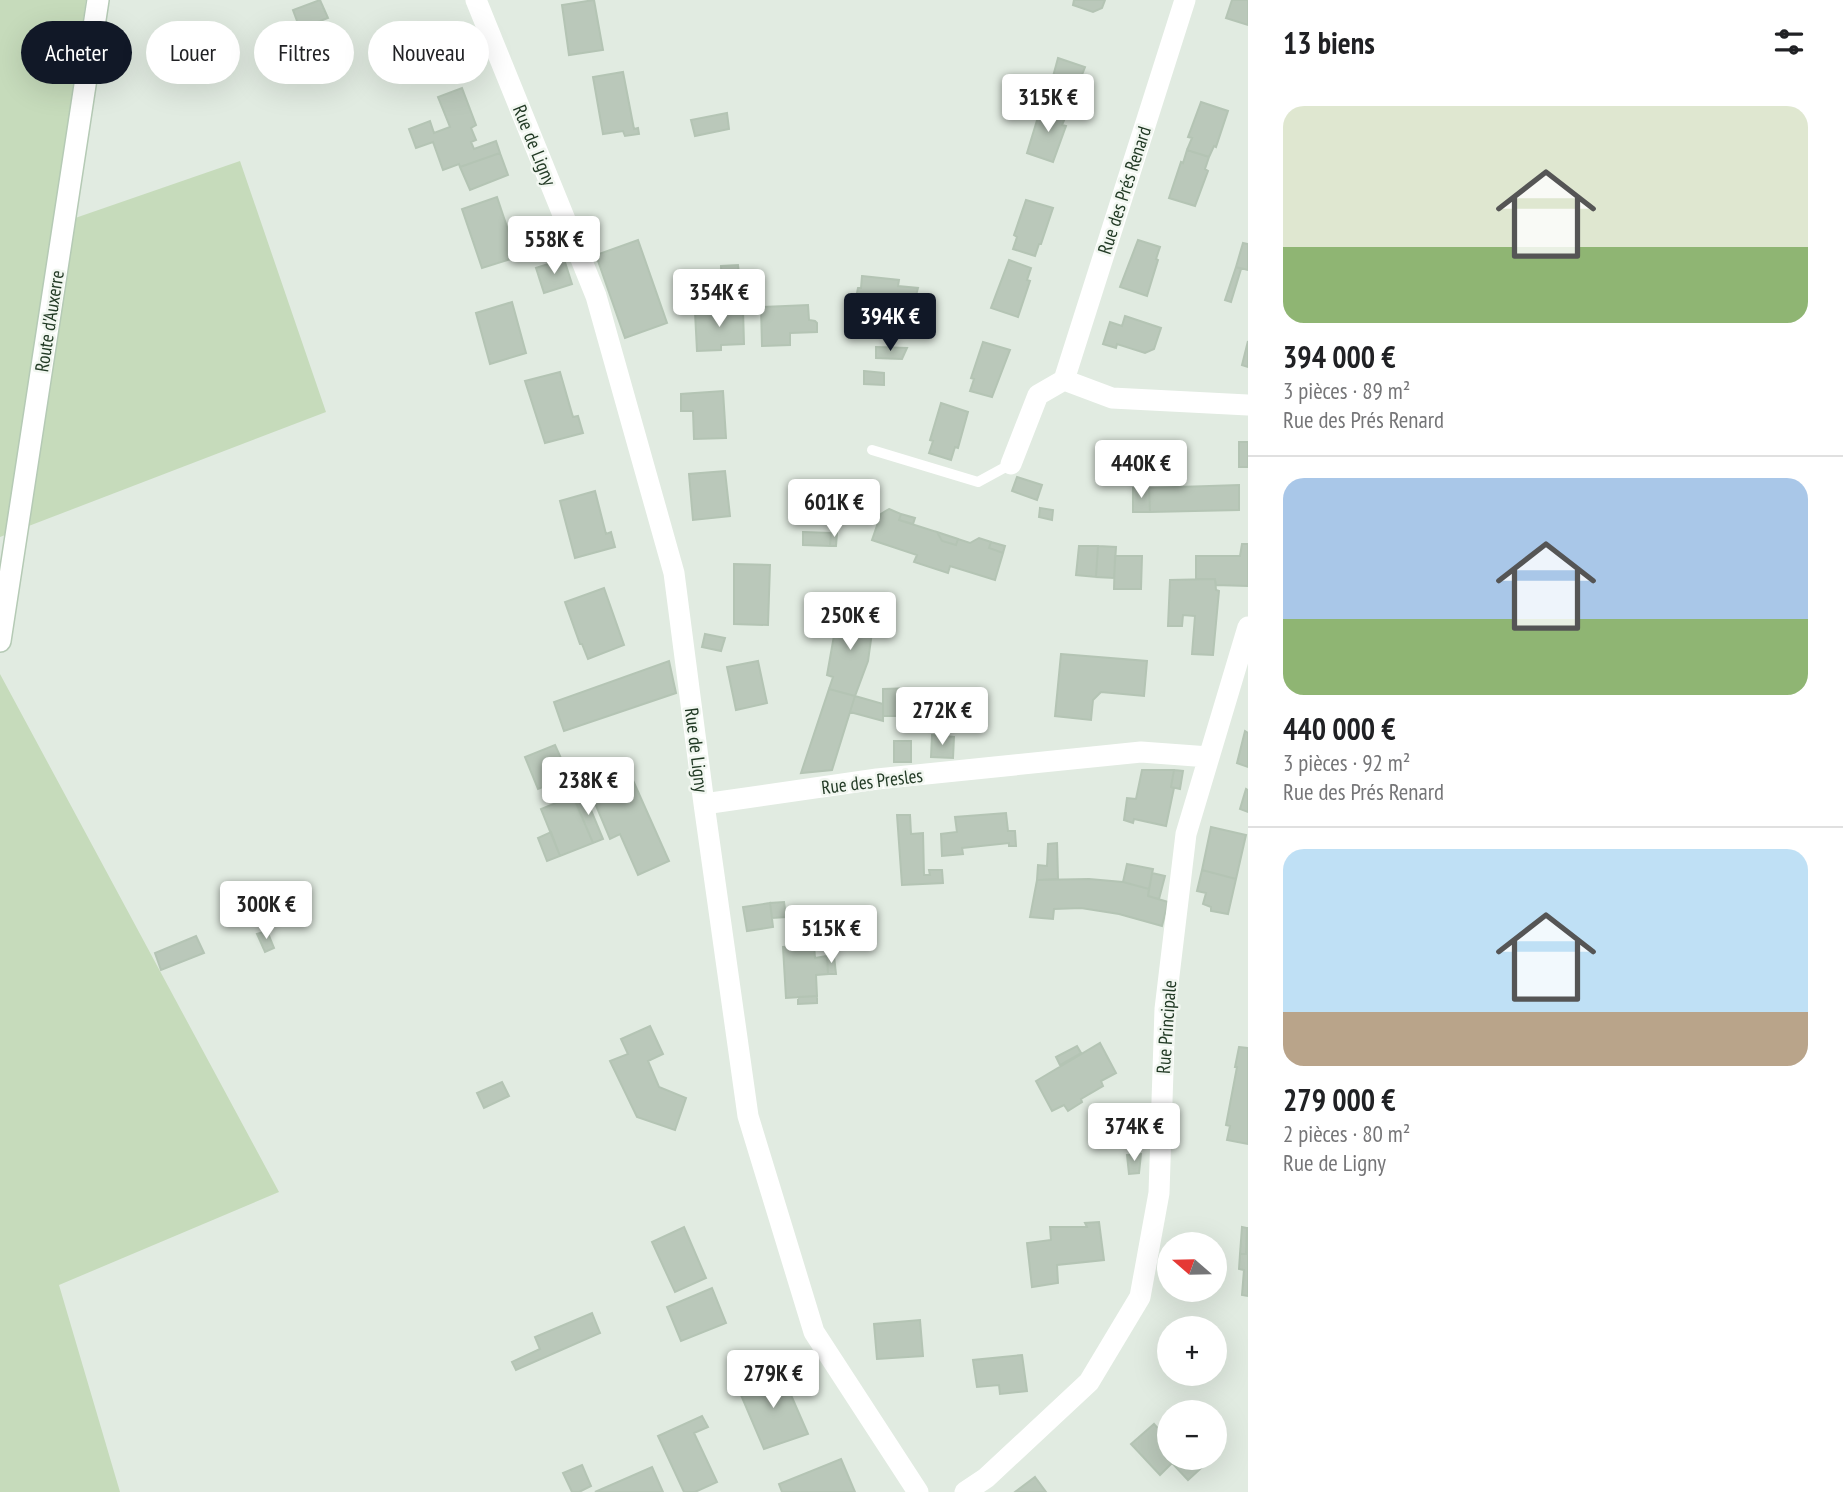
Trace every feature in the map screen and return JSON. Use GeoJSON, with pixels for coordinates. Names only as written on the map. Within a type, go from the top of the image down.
{"type":"FeatureCollection","features":[{"type":"Feature","properties":{"kind":"street","name":"Route d'Auxerre"},"geometry":{"type":"LineString","coordinates":[[0,641],[97,0]]}},
{"type":"Feature","properties":{"kind":"street","name":"Rue de Ligny"},"geometry":{"type":"LineString","coordinates":[[476,0],[596,296],[674,573],[748,1116],[814,1332],[918,1492]]}},
{"type":"Feature","properties":{"kind":"street","name":"Rue des Prés Renard"},"geometry":{"type":"LineString","coordinates":[[1063,380],[1185,0]]}},
{"type":"Feature","properties":{"kind":"street"},"geometry":{"type":"LineString","coordinates":[[1011,464],[1038,395],[1063,380],[1112,398],[1248,405]]}},
{"type":"Feature","properties":{"kind":"street","name":"Rue Principale"},"geometry":{"type":"LineString","coordinates":[[965,1492],[986,1478],[1089,1382],[1140,1297],[1159,1193],[1165,1009],[1186,834],[1248,627]]}},
{"type":"Feature","properties":{"kind":"street","name":"Rue des Presles"},"geometry":{"type":"LineString","coordinates":[[704,804],[877,779],[1141,752],[1209,757]]}},
{"type":"Feature","properties":{"kind":"lane"},"geometry":{"type":"LineString","coordinates":[[872,450],[978,482],[1011,464]]}},
{"type":"Feature","properties":{"kind":"green space"},"geometry":{"type":"Polygon","coordinates":[[[0,0],[86,0],[83,21],[21,21],[21,84],[74,84],[55,225],[240,161],[326,412],[0,537],[0,0]]]}},
{"type":"Feature","properties":{"kind":"green space"},"geometry":{"type":"Polygon","coordinates":[[[0,674],[279,1192],[59,1285],[120,1492],[0,1492],[0,674]]]}},
{"type":"Feature","properties":{"kind":"building"},"geometry":{"type":"Polygon","coordinates":[[[320,0],[328,18],[320,21],[297,21],[293,10],[320,0]]]}},
{"type":"Feature","properties":{"kind":"building"},"geometry":{"type":"Polygon","coordinates":[[[594,0],[603,50],[569,55],[562,5],[594,0]]]}},
{"type":"Feature","properties":{"kind":"building"},"geometry":{"type":"Polygon","coordinates":[[[1074,0],[1105,0],[1102,8],[1093,12],[1073,5],[1074,0]]]}},
{"type":"Feature","properties":{"kind":"building"},"geometry":{"type":"Polygon","coordinates":[[[1232,0],[1248,0],[1248,25],[1226,18],[1232,0]]]}},
{"type":"Feature","properties":{"kind":"building"},"geometry":{"type":"Polygon","coordinates":[[[1058,58],[1085,67],[1067,113],[1045,106],[1058,58]]]}},
{"type":"Feature","properties":{"kind":"building"},"geometry":{"type":"Polygon","coordinates":[[[623,72],[634,129],[638,128],[639,134],[625,136],[623,131],[603,134],[593,77],[623,72]]]}},
{"type":"Feature","properties":{"kind":"building"},"geometry":{"type":"Polygon","coordinates":[[[462,88],[476,125],[471,128],[476,140],[471,142],[474,149],[496,141],[500,153],[443,170],[433,142],[416,148],[409,129],[430,121],[434,133],[450,127],[438,97],[462,88]]]}},
{"type":"Feature","properties":{"kind":"building"},"geometry":{"type":"Polygon","coordinates":[[[1201,102],[1228,111],[1216,147],[1214,146],[1209,157],[1187,150],[1192,138],[1188,137],[1201,102]]]}},
{"type":"Feature","properties":{"kind":"building"},"geometry":{"type":"Polygon","coordinates":[[[1045,106],[1067,113],[1062,125],[1066,126],[1053,162],[1027,153],[1038,117],[1041,118],[1045,106]]]}},
{"type":"Feature","properties":{"kind":"building"},"geometry":{"type":"Polygon","coordinates":[[[727,113],[729,129],[695,136],[691,120],[727,113]]]}},
{"type":"Feature","properties":{"kind":"building"},"geometry":{"type":"Polygon","coordinates":[[[1187,150],[1209,157],[1205,169],[1208,171],[1195,206],[1169,198],[1187,150]]]}},
{"type":"Feature","properties":{"kind":"building"},"geometry":{"type":"Polygon","coordinates":[[[500,153],[508,175],[470,190],[460,167],[500,153]]]}},
{"type":"Feature","properties":{"kind":"building"},"geometry":{"type":"Polygon","coordinates":[[[497,197],[517,257],[482,268],[462,209],[497,197]]]}},
{"type":"Feature","properties":{"kind":"building"},"geometry":{"type":"Polygon","coordinates":[[[1026,200],[1053,208],[1035,256],[1013,249],[1017,237],[1014,235],[1026,200]]]}},
{"type":"Feature","properties":{"kind":"building"},"geometry":{"type":"Polygon","coordinates":[[[638,240],[667,323],[625,338],[596,255],[638,240]]]}},
{"type":"Feature","properties":{"kind":"building"},"geometry":{"type":"Polygon","coordinates":[[[1138,240],[1160,247],[1147,296],[1120,287],[1138,240]]]}},
{"type":"Feature","properties":{"kind":"building"},"geometry":{"type":"Polygon","coordinates":[[[1243,243],[1248,244],[1248,270],[1236,267],[1243,243]]]}},
{"type":"Feature","properties":{"kind":"building"},"geometry":{"type":"Polygon","coordinates":[[[564,259],[572,284],[544,293],[536,268],[564,259]]]}},
{"type":"Feature","properties":{"kind":"building"},"geometry":{"type":"Polygon","coordinates":[[[1009,260],[1031,268],[1027,280],[1030,281],[1018,317],[991,308],[1009,260]]]}},
{"type":"Feature","properties":{"kind":"building"},"geometry":{"type":"Polygon","coordinates":[[[738,265],[743,309],[730,310],[729,294],[722,294],[721,266],[738,265]]]}},
{"type":"Feature","properties":{"kind":"building"},"geometry":{"type":"Polygon","coordinates":[[[1236,267],[1241,269],[1231,302],[1225,300],[1236,267]]]}},
{"type":"Feature","properties":{"kind":"building"},"geometry":{"type":"Polygon","coordinates":[[[862,276],[899,280],[898,286],[918,288],[909,321],[852,317],[862,276]]]}},
{"type":"Feature","properties":{"kind":"building"},"geometry":{"type":"Polygon","coordinates":[[[512,302],[526,353],[490,364],[476,313],[512,302]]]}},
{"type":"Feature","properties":{"kind":"building"},"geometry":{"type":"Polygon","coordinates":[[[808,305],[809,320],[817,323],[817,332],[790,333],[790,345],[762,346],[761,307],[808,305]]]}},
{"type":"Feature","properties":{"kind":"building"},"geometry":{"type":"Polygon","coordinates":[[[743,309],[744,344],[721,345],[721,350],[697,351],[695,312],[743,309]]]}},
{"type":"Feature","properties":{"kind":"building"},"geometry":{"type":"Polygon","coordinates":[[[1125,316],[1161,328],[1154,349],[1145,353],[1117,344],[1116,348],[1103,344],[1110,322],[1122,326],[1125,316]]]}},
{"type":"Feature","properties":{"kind":"building"},"geometry":{"type":"Polygon","coordinates":[[[1248,341],[1248,367],[1242,365],[1248,341]]]}},
{"type":"Feature","properties":{"kind":"building"},"geometry":{"type":"Polygon","coordinates":[[[983,342],[1010,350],[992,397],[970,391],[974,379],[971,378],[983,342]]]}},
{"type":"Feature","properties":{"kind":"building"},"geometry":{"type":"Polygon","coordinates":[[[876,347],[907,348],[902,359],[876,358],[876,347]]]}},
{"type":"Feature","properties":{"kind":"building"},"geometry":{"type":"Polygon","coordinates":[[[864,371],[884,373],[884,385],[864,384],[864,371]]]}},
{"type":"Feature","properties":{"kind":"building"},"geometry":{"type":"Polygon","coordinates":[[[560,372],[573,417],[578,416],[583,433],[545,443],[525,381],[560,372]]]}},
{"type":"Feature","properties":{"kind":"building"},"geometry":{"type":"Polygon","coordinates":[[[723,391],[726,438],[694,439],[693,411],[681,411],[681,394],[723,391]]]}},
{"type":"Feature","properties":{"kind":"building"},"geometry":{"type":"Polygon","coordinates":[[[941,403],[968,412],[958,448],[955,447],[951,460],[929,453],[941,403]]]}},
{"type":"Feature","properties":{"kind":"building"},"geometry":{"type":"Polygon","coordinates":[[[1239,442],[1248,442],[1248,467],[1239,467],[1239,442]]]}},
{"type":"Feature","properties":{"kind":"building"},"geometry":{"type":"Polygon","coordinates":[[[725,471],[730,516],[693,520],[689,474],[725,471]]]}},
{"type":"Feature","properties":{"kind":"building"},"geometry":{"type":"Polygon","coordinates":[[[1017,477],[1042,485],[1037,500],[1012,491],[1017,477]]]}},
{"type":"Feature","properties":{"kind":"building"},"geometry":{"type":"Polygon","coordinates":[[[1239,485],[1239,510],[1150,512],[1149,488],[1239,485]]]}},
{"type":"Feature","properties":{"kind":"building"},"geometry":{"type":"Polygon","coordinates":[[[1133,488],[1149,488],[1150,512],[1133,512],[1133,488]]]}},
{"type":"Feature","properties":{"kind":"building"},"geometry":{"type":"Polygon","coordinates":[[[595,491],[606,534],[611,532],[615,547],[575,558],[560,501],[595,491]]]}},
{"type":"Feature","properties":{"kind":"building"},"geometry":{"type":"Polygon","coordinates":[[[1040,508],[1053,510],[1052,520],[1039,517],[1040,508]]]}},
{"type":"Feature","properties":{"kind":"building"},"geometry":{"type":"Polygon","coordinates":[[[889,509],[901,514],[899,520],[937,532],[942,541],[956,545],[958,539],[970,543],[979,538],[991,542],[989,548],[1003,553],[995,580],[950,566],[948,573],[914,562],[917,555],[872,540],[881,514],[889,509]]]}},
{"type":"Feature","properties":{"kind":"building"},"geometry":{"type":"Polygon","coordinates":[[[901,514],[915,518],[913,524],[899,520],[901,514]]]}},
{"type":"Feature","properties":{"kind":"building"},"geometry":{"type":"Polygon","coordinates":[[[803,532],[831,533],[830,546],[803,545],[803,532]]]}},
{"type":"Feature","properties":{"kind":"building"},"geometry":{"type":"Polygon","coordinates":[[[937,532],[958,539],[956,545],[942,541],[937,532]]]}},
{"type":"Feature","properties":{"kind":"building"},"geometry":{"type":"Polygon","coordinates":[[[831,533],[837,533],[836,546],[830,546],[831,533]]]}},
{"type":"Feature","properties":{"kind":"building"},"geometry":{"type":"Polygon","coordinates":[[[991,542],[1005,546],[1003,553],[989,548],[991,542]]]}},
{"type":"Feature","properties":{"kind":"building"},"geometry":{"type":"Polygon","coordinates":[[[1242,544],[1248,544],[1248,586],[1216,585],[1215,579],[1196,579],[1196,556],[1240,556],[1242,544]]]}},
{"type":"Feature","properties":{"kind":"building"},"geometry":{"type":"Polygon","coordinates":[[[1079,546],[1098,546],[1096,577],[1076,575],[1079,546]]]}},
{"type":"Feature","properties":{"kind":"building"},"geometry":{"type":"Polygon","coordinates":[[[1098,546],[1116,547],[1114,578],[1096,577],[1098,546]]]}},
{"type":"Feature","properties":{"kind":"building"},"geometry":{"type":"Polygon","coordinates":[[[1115,556],[1142,556],[1141,589],[1114,589],[1115,556]]]}},
{"type":"Feature","properties":{"kind":"building"},"geometry":{"type":"Polygon","coordinates":[[[734,564],[770,565],[768,625],[734,624],[734,564]]]}},
{"type":"Feature","properties":{"kind":"building"},"geometry":{"type":"Polygon","coordinates":[[[1215,579],[1216,590],[1219,591],[1213,655],[1192,654],[1195,616],[1183,615],[1182,626],[1168,626],[1170,580],[1215,579]]]}},
{"type":"Feature","properties":{"kind":"building"},"geometry":{"type":"Polygon","coordinates":[[[604,588],[624,645],[588,659],[565,602],[604,588]]]}},
{"type":"Feature","properties":{"kind":"building"},"geometry":{"type":"Polygon","coordinates":[[[838,613],[874,618],[868,661],[855,696],[829,689],[833,677],[827,675],[838,613]]]}},
{"type":"Feature","properties":{"kind":"building"},"geometry":{"type":"Polygon","coordinates":[[[705,634],[725,638],[721,651],[702,647],[705,634]]]}},
{"type":"Feature","properties":{"kind":"building"},"geometry":{"type":"Polygon","coordinates":[[[1061,654],[1147,661],[1144,696],[1101,692],[1093,700],[1091,720],[1055,716],[1061,654]]]}},
{"type":"Feature","properties":{"kind":"building"},"geometry":{"type":"Polygon","coordinates":[[[669,661],[676,693],[564,731],[554,702],[669,661]]]}},
{"type":"Feature","properties":{"kind":"building"},"geometry":{"type":"Polygon","coordinates":[[[758,661],[767,703],[736,710],[727,667],[758,661]]]}},
{"type":"Feature","properties":{"kind":"building"},"geometry":{"type":"Polygon","coordinates":[[[913,688],[913,716],[883,716],[883,689],[913,688]]]}},
{"type":"Feature","properties":{"kind":"building"},"geometry":{"type":"Polygon","coordinates":[[[829,689],[855,696],[832,770],[801,773],[829,689]]]}},
{"type":"Feature","properties":{"kind":"building"},"geometry":{"type":"Polygon","coordinates":[[[855,696],[883,704],[883,721],[850,712],[855,696]]]}},
{"type":"Feature","properties":{"kind":"building"},"geometry":{"type":"Polygon","coordinates":[[[1245,731],[1248,733],[1248,767],[1237,763],[1245,731]]]}},
{"type":"Feature","properties":{"kind":"building"},"geometry":{"type":"Polygon","coordinates":[[[932,735],[954,737],[953,758],[931,757],[932,735]]]}},
{"type":"Feature","properties":{"kind":"building"},"geometry":{"type":"Polygon","coordinates":[[[894,741],[911,741],[911,762],[894,762],[894,741]]]}},
{"type":"Feature","properties":{"kind":"building"},"geometry":{"type":"Polygon","coordinates":[[[555,745],[569,776],[538,789],[525,757],[555,745]]]}},
{"type":"Feature","properties":{"kind":"building"},"geometry":{"type":"Polygon","coordinates":[[[627,767],[669,861],[638,875],[620,834],[610,839],[587,784],[627,767]]]}},
{"type":"Feature","properties":{"kind":"building"},"geometry":{"type":"Polygon","coordinates":[[[1142,770],[1174,770],[1171,787],[1174,788],[1166,826],[1134,819],[1133,823],[1124,820],[1127,798],[1136,799],[1142,770]]]}},
{"type":"Feature","properties":{"kind":"building"},"geometry":{"type":"Polygon","coordinates":[[[1174,770],[1183,771],[1180,789],[1171,787],[1174,770]]]}},
{"type":"Feature","properties":{"kind":"building"},"geometry":{"type":"Polygon","coordinates":[[[1246,789],[1248,790],[1248,812],[1240,809],[1246,789]]]}},
{"type":"Feature","properties":{"kind":"building"},"geometry":{"type":"Polygon","coordinates":[[[583,791],[603,839],[593,843],[573,796],[583,791]]]}},
{"type":"Feature","properties":{"kind":"building"},"geometry":{"type":"Polygon","coordinates":[[[573,796],[593,843],[560,856],[541,809],[573,796]]]}},
{"type":"Feature","properties":{"kind":"building"},"geometry":{"type":"Polygon","coordinates":[[[1006,813],[1008,831],[1015,831],[1016,846],[1009,846],[1009,843],[962,848],[963,854],[942,856],[941,834],[957,832],[955,817],[1006,813]]]}},
{"type":"Feature","properties":{"kind":"building"},"geometry":{"type":"Polygon","coordinates":[[[897,815],[910,815],[911,834],[923,833],[924,875],[930,875],[929,870],[942,870],[943,883],[902,885],[897,815]]]}},
{"type":"Feature","properties":{"kind":"building"},"geometry":{"type":"Polygon","coordinates":[[[1211,827],[1246,835],[1236,879],[1202,870],[1211,827]]]}},
{"type":"Feature","properties":{"kind":"building"},"geometry":{"type":"Polygon","coordinates":[[[551,832],[560,856],[547,861],[538,838],[551,832]]]}},
{"type":"Feature","properties":{"kind":"building"},"geometry":{"type":"Polygon","coordinates":[[[1057,843],[1058,879],[1037,880],[1038,865],[1047,866],[1048,844],[1057,843]]]}},
{"type":"Feature","properties":{"kind":"building"},"geometry":{"type":"Polygon","coordinates":[[[1127,864],[1153,869],[1149,889],[1123,882],[1127,864]]]}},
{"type":"Feature","properties":{"kind":"building"},"geometry":{"type":"Polygon","coordinates":[[[1202,870],[1236,879],[1228,914],[1211,911],[1211,907],[1203,904],[1206,893],[1197,891],[1202,870]]]}},
{"type":"Feature","properties":{"kind":"building"},"geometry":{"type":"Polygon","coordinates":[[[1152,873],[1165,876],[1159,899],[1148,896],[1152,873]]]}},
{"type":"Feature","properties":{"kind":"building"},"geometry":{"type":"Polygon","coordinates":[[[1089,879],[1123,882],[1149,889],[1148,896],[1168,902],[1162,926],[1119,914],[1081,908],[1054,909],[1053,919],[1030,917],[1037,880],[1089,879]]]}},
{"type":"Feature","properties":{"kind":"building"},"geometry":{"type":"Polygon","coordinates":[[[784,902],[786,917],[772,918],[770,903],[784,902]]]}},
{"type":"Feature","properties":{"kind":"building"},"geometry":{"type":"Polygon","coordinates":[[[770,903],[773,927],[747,931],[743,907],[770,903]]]}},
{"type":"Feature","properties":{"kind":"building"},"geometry":{"type":"Polygon","coordinates":[[[267,931],[274,948],[265,952],[257,934],[267,931]]]}},
{"type":"Feature","properties":{"kind":"building"},"geometry":{"type":"Polygon","coordinates":[[[196,936],[204,953],[161,970],[155,953],[196,936]]]}},
{"type":"Feature","properties":{"kind":"building"},"geometry":{"type":"Polygon","coordinates":[[[814,945],[815,958],[827,956],[828,974],[816,975],[817,996],[786,998],[783,947],[814,945]]]}},
{"type":"Feature","properties":{"kind":"building"},"geometry":{"type":"Polygon","coordinates":[[[827,956],[834,956],[836,974],[828,974],[827,956]]]}},
{"type":"Feature","properties":{"kind":"building"},"geometry":{"type":"Polygon","coordinates":[[[817,996],[817,1003],[798,1004],[798,997],[817,996]]]}},
{"type":"Feature","properties":{"kind":"building"},"geometry":{"type":"Polygon","coordinates":[[[650,1026],[663,1054],[648,1061],[659,1087],[686,1098],[675,1130],[637,1117],[610,1061],[628,1054],[621,1039],[650,1026]]]}},
{"type":"Feature","properties":{"kind":"building"},"geometry":{"type":"Polygon","coordinates":[[[1100,1043],[1116,1073],[1101,1081],[1103,1086],[1081,1099],[1082,1102],[1068,1111],[1064,1105],[1052,1111],[1036,1081],[1100,1043]]]}},
{"type":"Feature","properties":{"kind":"building"},"geometry":{"type":"Polygon","coordinates":[[[1077,1046],[1081,1053],[1060,1065],[1056,1057],[1077,1046]]]}},
{"type":"Feature","properties":{"kind":"building"},"geometry":{"type":"Polygon","coordinates":[[[1239,1047],[1248,1048],[1248,1144],[1227,1140],[1230,1126],[1226,1125],[1239,1047]]]}},
{"type":"Feature","properties":{"kind":"building"},"geometry":{"type":"Polygon","coordinates":[[[502,1082],[509,1096],[484,1108],[477,1093],[502,1082]]]}},
{"type":"Feature","properties":{"kind":"building"},"geometry":{"type":"Polygon","coordinates":[[[1141,1154],[1139,1173],[1129,1174],[1127,1155],[1141,1154]]]}},
{"type":"Feature","properties":{"kind":"building"},"geometry":{"type":"Polygon","coordinates":[[[1099,1222],[1104,1260],[1057,1265],[1058,1283],[1032,1287],[1027,1243],[1051,1240],[1050,1227],[1087,1227],[1085,1223],[1099,1222]]]}},
{"type":"Feature","properties":{"kind":"building"},"geometry":{"type":"Polygon","coordinates":[[[684,1227],[706,1278],[675,1292],[652,1242],[684,1227]]]}},
{"type":"Feature","properties":{"kind":"building"},"geometry":{"type":"Polygon","coordinates":[[[1242,1227],[1247,1228],[1246,1254],[1240,1254],[1242,1227]]]}},
{"type":"Feature","properties":{"kind":"building"},"geometry":{"type":"Polygon","coordinates":[[[1247,1228],[1248,1296],[1242,1295],[1244,1270],[1239,1269],[1240,1254],[1246,1254],[1247,1228]]]}},
{"type":"Feature","properties":{"kind":"building"},"geometry":{"type":"Polygon","coordinates":[[[712,1288],[726,1323],[681,1341],[667,1307],[712,1288]]]}},
{"type":"Feature","properties":{"kind":"building"},"geometry":{"type":"Polygon","coordinates":[[[592,1313],[600,1333],[516,1370],[512,1362],[540,1349],[535,1337],[592,1313]]]}},
{"type":"Feature","properties":{"kind":"building"},"geometry":{"type":"Polygon","coordinates":[[[920,1320],[923,1356],[877,1359],[874,1324],[920,1320]]]}},
{"type":"Feature","properties":{"kind":"building"},"geometry":{"type":"Polygon","coordinates":[[[1022,1355],[1027,1391],[1000,1394],[999,1385],[977,1387],[973,1360],[1022,1355]]]}},
{"type":"Feature","properties":{"kind":"building"},"geometry":{"type":"Polygon","coordinates":[[[780,1370],[808,1434],[764,1449],[738,1388],[780,1370]]]}},
{"type":"Feature","properties":{"kind":"building"},"geometry":{"type":"Polygon","coordinates":[[[702,1416],[708,1427],[694,1433],[717,1482],[695,1492],[684,1492],[658,1436],[702,1416]]]}},
{"type":"Feature","properties":{"kind":"building"},"geometry":{"type":"Polygon","coordinates":[[[1154,1424],[1157,1427],[1157,1470],[1165,1470],[1160,1475],[1131,1444],[1154,1424]]]}},
{"type":"Feature","properties":{"kind":"building"},"geometry":{"type":"Polygon","coordinates":[[[841,1459],[855,1492],[782,1492],[779,1484],[841,1459]]]}},
{"type":"Feature","properties":{"kind":"building"},"geometry":{"type":"Polygon","coordinates":[[[582,1465],[591,1486],[579,1492],[572,1492],[563,1473],[582,1465]]]}},
{"type":"Feature","properties":{"kind":"building"},"geometry":{"type":"Polygon","coordinates":[[[652,1467],[663,1492],[595,1492],[652,1467]]]}},
{"type":"Feature","properties":{"kind":"building"},"geometry":{"type":"Polygon","coordinates":[[[1179,1470],[1199,1470],[1188,1480],[1179,1470]]]}},
{"type":"Feature","properties":{"kind":"building"},"geometry":{"type":"Polygon","coordinates":[[[1035,1477],[1046,1492],[1015,1492],[1035,1477]]]}}]}
